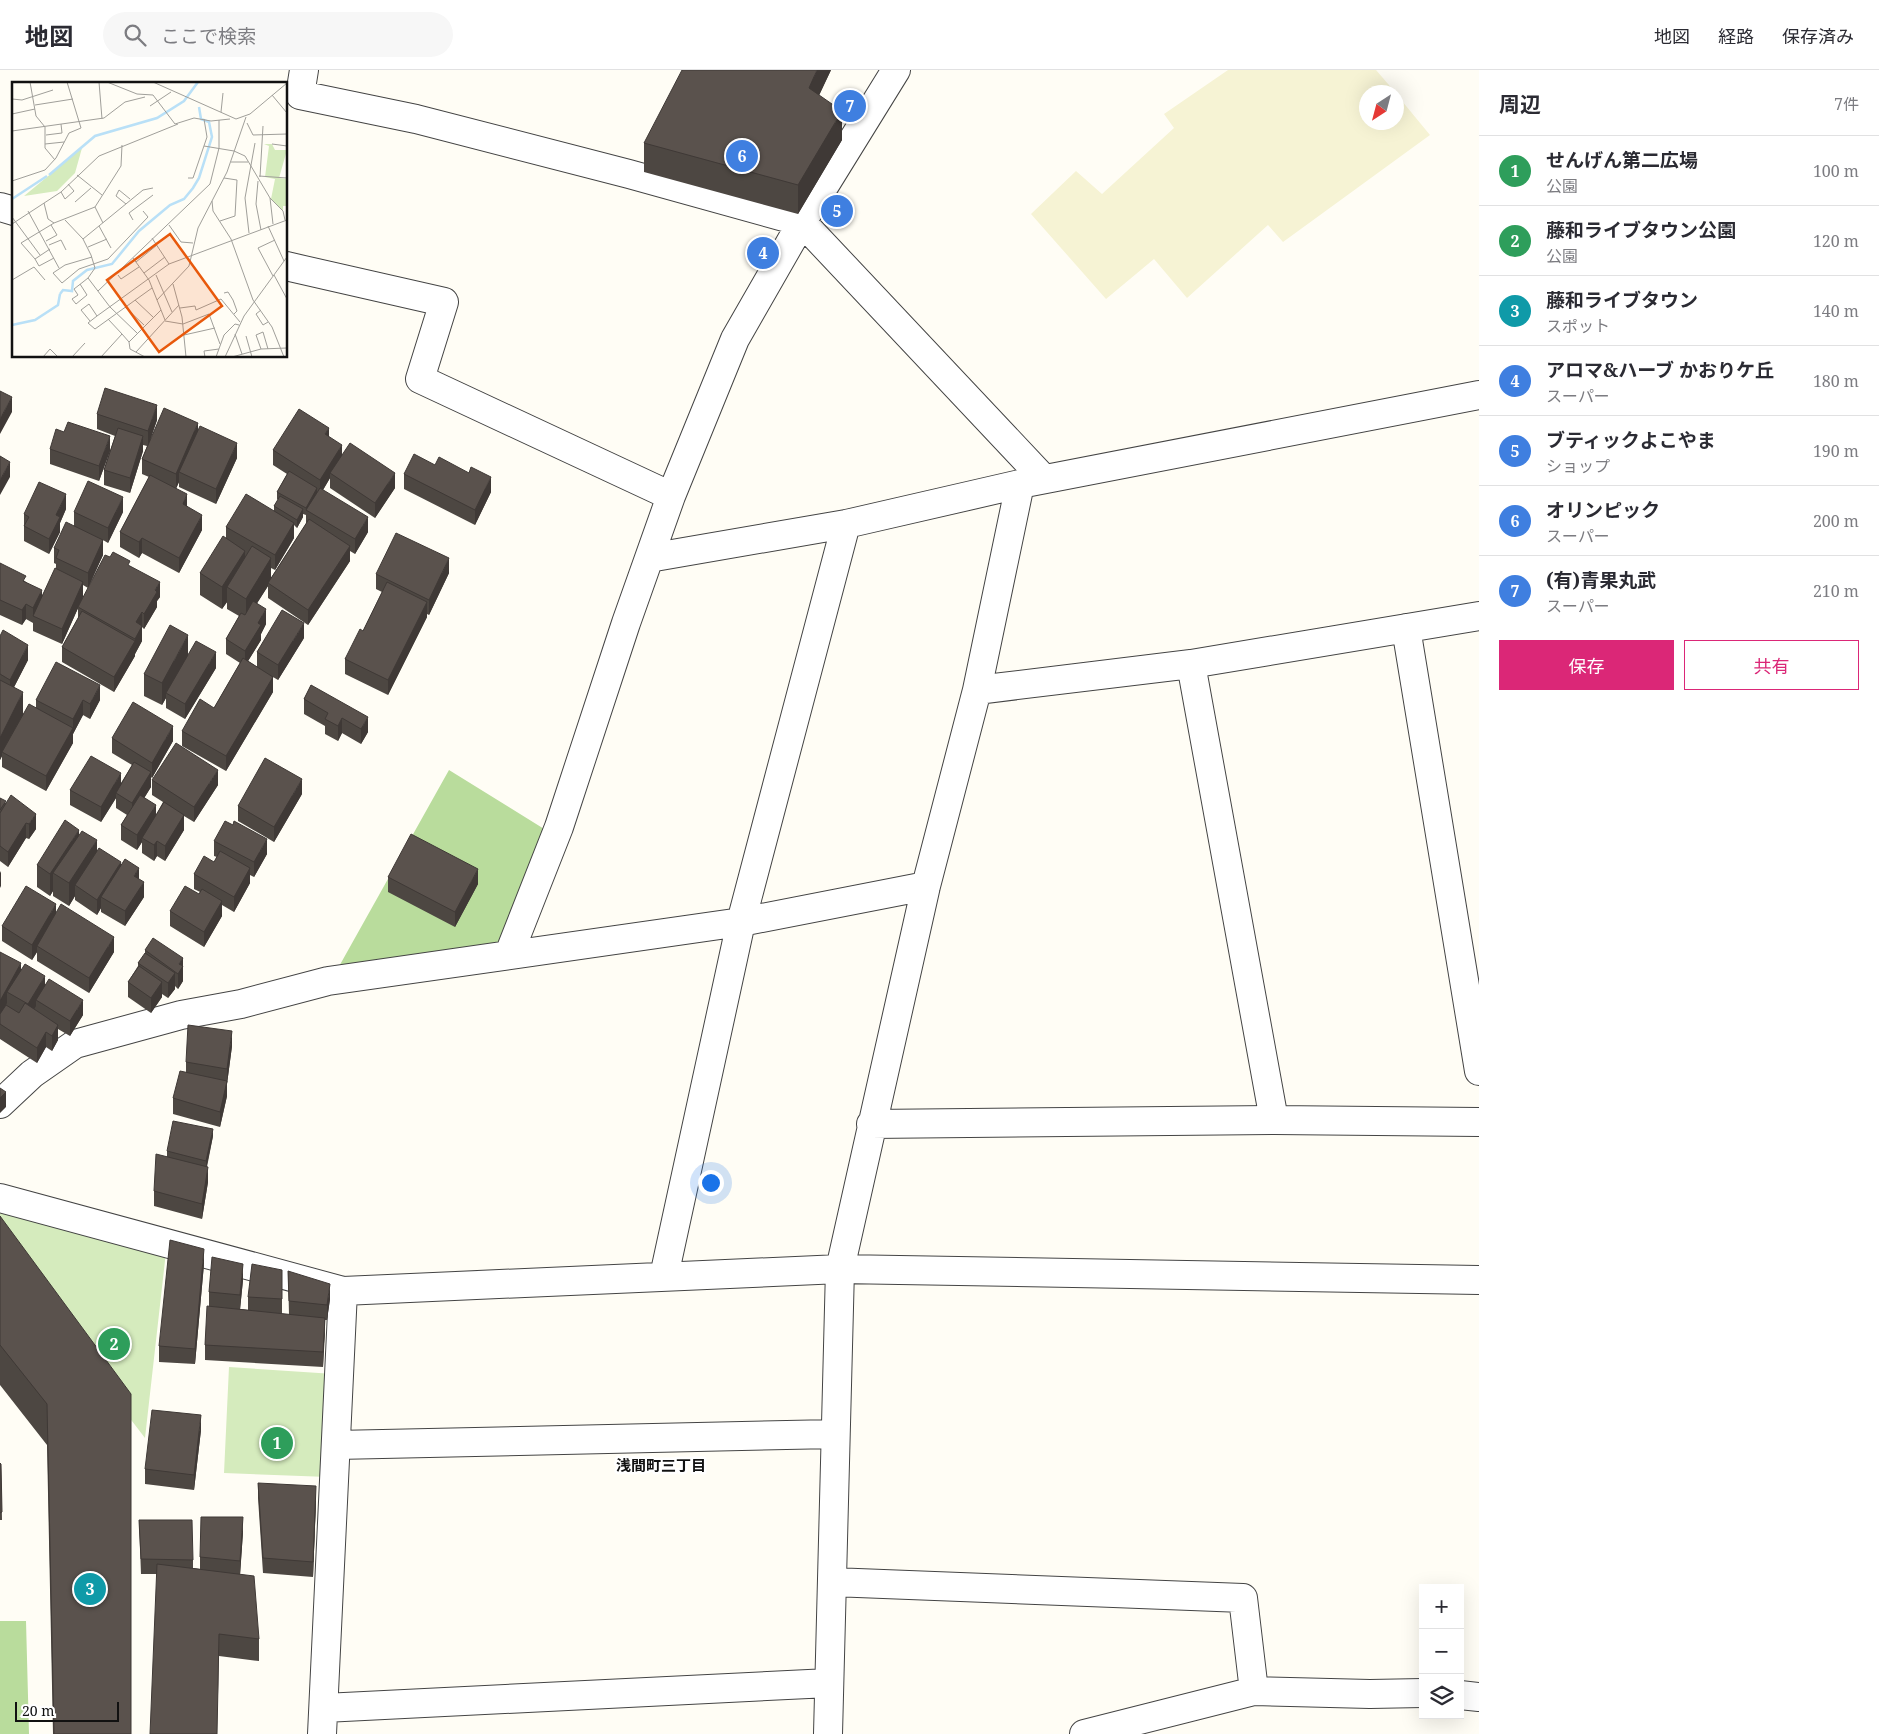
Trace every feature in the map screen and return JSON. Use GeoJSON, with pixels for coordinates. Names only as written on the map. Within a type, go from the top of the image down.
{"type":"FeatureCollection","features":[{"type":"Feature","properties":{"kind":"street"},"geometry":{"type":"LineString","coordinates":[[304,70],[300,95],[416,119],[629,174],[802,222],[1032,482]]}},
{"type":"Feature","properties":{"kind":"street"},"geometry":{"type":"LineString","coordinates":[[509,954],[559,827],[671,496],[734,339],[802,222],[896,70]]}},
{"type":"Feature","properties":{"kind":"street"},"geometry":{"type":"LineString","coordinates":[[288,266],[444,302],[420,379],[671,496]]}},
{"type":"Feature","properties":{"kind":"street"},"geometry":{"type":"LineString","coordinates":[[649,558],[846,524],[1032,482],[1479,395]]}},
{"type":"Feature","properties":{"kind":"street"},"geometry":{"type":"LineString","coordinates":[[828,1734],[840,1269],[871,1124],[926,886],[1032,482]]}},
{"type":"Feature","properties":{"kind":"street"},"geometry":{"type":"LineString","coordinates":[[664,1276],[741,922],[846,524]]}},
{"type":"Feature","properties":{"kind":"street"},"geometry":{"type":"LineString","coordinates":[[977,690],[1191,664],[1479,616]]}},
{"type":"Feature","properties":{"kind":"street"},"geometry":{"type":"LineString","coordinates":[[1406,628],[1479,1071]]}},
{"type":"Feature","properties":{"kind":"street"},"geometry":{"type":"LineString","coordinates":[[1191,664],[1274,1120]]}},
{"type":"Feature","properties":{"kind":"street"},"geometry":{"type":"LineString","coordinates":[[0,1104],[32,1074],[75,1044],[181,1016],[241,1004],[328,981],[741,922],[926,886]]}},
{"type":"Feature","properties":{"kind":"street"},"geometry":{"type":"LineString","coordinates":[[871,1124],[1274,1120],[1479,1122]]}},
{"type":"Feature","properties":{"kind":"street"},"geometry":{"type":"LineString","coordinates":[[0,1198],[343,1291],[840,1269],[1479,1280]]}},
{"type":"Feature","properties":{"kind":"street"},"geometry":{"type":"LineString","coordinates":[[343,1291],[323,1721],[829,1683]]}},
{"type":"Feature","properties":{"kind":"street"},"geometry":{"type":"LineString","coordinates":[[336,1445],[835,1434]]}},
{"type":"Feature","properties":{"kind":"street"},"geometry":{"type":"LineString","coordinates":[[832,1582],[1243,1598],[1254,1691]]}},
{"type":"Feature","properties":{"kind":"street"},"geometry":{"type":"LineString","coordinates":[[1084,1734],[1254,1691],[1370,1694],[1419,1693]]}},
{"type":"Feature","properties":{"kind":"street"},"geometry":{"type":"LineString","coordinates":[[1464,1695],[1479,1697]]}},
{"type":"Feature","properties":{"kind":"shaded area"},"geometry":{"type":"Polygon","coordinates":[[[1228,70],[1376,70],[1389,85],[1359,85],[1359,130],[1404,130],[1404,103],[1430,135],[1283,242],[1268,225],[1187,298],[1154,259],[1106,299],[1031,214],[1076,171],[1102,194],[1174,128],[1164,114],[1228,70]]]}},
{"type":"Feature","properties":{"kind":"green space"},"geometry":{"type":"Polygon","coordinates":[[[449,770],[549,832],[501,942],[337,970],[449,770]]]}},
{"type":"Feature","properties":{"kind":"green space"},"geometry":{"type":"Polygon","coordinates":[[[0,1198],[167,1243],[145,1438],[0,1249],[0,1198]]]}},
{"type":"Feature","properties":{"kind":"green space"},"geometry":{"type":"Polygon","coordinates":[[[229,1367],[334,1374],[328,1477],[224,1473],[229,1367]]]}},
{"type":"Feature","properties":{"kind":"green space"},"geometry":{"type":"Polygon","coordinates":[[[0,1621],[26,1621],[29,1734],[0,1734],[0,1621]]]}},
{"type":"Feature","properties":{"kind":"building"},"geometry":{"type":"Polygon","coordinates":[[[682,70],[817,70],[809,88],[842,111],[798,185],[644,143],[682,70]]]}},
{"type":"Feature","properties":{"kind":"building"},"geometry":{"type":"Polygon","coordinates":[[[105,388],[157,405],[148,431],[97,414],[105,388]]]}},
{"type":"Feature","properties":{"kind":"building"},"geometry":{"type":"Polygon","coordinates":[[[0,391],[12,397],[0,419],[0,391]]]}},
{"type":"Feature","properties":{"kind":"building"},"geometry":{"type":"Polygon","coordinates":[[[164,408],[198,423],[176,474],[142,459],[164,408]]]}},
{"type":"Feature","properties":{"kind":"building"},"geometry":{"type":"Polygon","coordinates":[[[299,409],[329,428],[325,434],[342,445],[320,480],[273,450],[299,409]]]}},
{"type":"Feature","properties":{"kind":"building"},"geometry":{"type":"Polygon","coordinates":[[[68,422],[110,436],[99,466],[50,449],[56,429],[64,432],[68,422]]]}},
{"type":"Feature","properties":{"kind":"building"},"geometry":{"type":"Polygon","coordinates":[[[200,426],[237,443],[216,489],[179,472],[200,426]]]}},
{"type":"Feature","properties":{"kind":"building"},"geometry":{"type":"Polygon","coordinates":[[[118,428],[143,436],[130,478],[104,470],[118,428]]]}},
{"type":"Feature","properties":{"kind":"building"},"geometry":{"type":"Polygon","coordinates":[[[350,443],[395,473],[375,503],[330,473],[350,443]]]}},
{"type":"Feature","properties":{"kind":"building"},"geometry":{"type":"Polygon","coordinates":[[[414,454],[435,465],[439,457],[469,473],[471,467],[491,477],[475,510],[404,474],[414,454]]]}},
{"type":"Feature","properties":{"kind":"building"},"geometry":{"type":"Polygon","coordinates":[[[0,456],[10,462],[0,480],[0,456]]]}},
{"type":"Feature","properties":{"kind":"building"},"geometry":{"type":"Polygon","coordinates":[[[289,471],[317,488],[306,508],[277,492],[289,471]]]}},
{"type":"Feature","properties":{"kind":"building"},"geometry":{"type":"Polygon","coordinates":[[[150,475],[187,494],[183,504],[202,515],[179,558],[142,538],[139,542],[120,532],[150,475]]]}},
{"type":"Feature","properties":{"kind":"building"},"geometry":{"type":"Polygon","coordinates":[[[88,481],[123,497],[108,528],[74,512],[88,481]]]}},
{"type":"Feature","properties":{"kind":"building"},"geometry":{"type":"Polygon","coordinates":[[[39,482],[66,494],[56,515],[60,517],[49,539],[24,526],[29,517],[24,514],[39,482]]]}},
{"type":"Feature","properties":{"kind":"building"},"geometry":{"type":"Polygon","coordinates":[[[320,488],[368,517],[355,539],[306,510],[320,488]]]}},
{"type":"Feature","properties":{"kind":"building"},"geometry":{"type":"Polygon","coordinates":[[[246,494],[294,523],[275,555],[226,527],[246,494]]]}},
{"type":"Feature","properties":{"kind":"building"},"geometry":{"type":"Polygon","coordinates":[[[280,496],[303,509],[297,520],[274,506],[280,496]]]}},
{"type":"Feature","properties":{"kind":"building"},"geometry":{"type":"Polygon","coordinates":[[[309,519],[350,546],[308,610],[268,583],[309,519]]]}},
{"type":"Feature","properties":{"kind":"building"},"geometry":{"type":"Polygon","coordinates":[[[66,522],[103,540],[88,573],[56,558],[59,550],[54,548],[66,522]]]}},
{"type":"Feature","properties":{"kind":"building"},"geometry":{"type":"Polygon","coordinates":[[[396,533],[449,558],[429,600],[376,574],[396,533]]]}},
{"type":"Feature","properties":{"kind":"building"},"geometry":{"type":"Polygon","coordinates":[[[223,536],[245,551],[222,587],[200,573],[223,536]]]}},
{"type":"Feature","properties":{"kind":"building"},"geometry":{"type":"Polygon","coordinates":[[[252,546],[271,558],[246,599],[227,587],[252,546]]]}},
{"type":"Feature","properties":{"kind":"building"},"geometry":{"type":"Polygon","coordinates":[[[113,552],[130,561],[128,565],[160,582],[155,590],[157,592],[144,614],[142,612],[136,622],[142,626],[135,639],[78,607],[105,555],[110,557],[113,552]]]}},
{"type":"Feature","properties":{"kind":"building"},"geometry":{"type":"Polygon","coordinates":[[[0,563],[26,576],[23,581],[42,590],[33,608],[26,604],[22,610],[0,600],[0,563]]]}},
{"type":"Feature","properties":{"kind":"building"},"geometry":{"type":"Polygon","coordinates":[[[55,568],[83,582],[62,629],[33,616],[55,568]]]}},
{"type":"Feature","properties":{"kind":"building"},"geometry":{"type":"Polygon","coordinates":[[[387,582],[427,602],[388,680],[345,659],[360,629],[363,631],[387,582]]]}},
{"type":"Feature","properties":{"kind":"building"},"geometry":{"type":"Polygon","coordinates":[[[253,601],[266,609],[258,623],[261,625],[245,651],[226,639],[241,613],[245,615],[253,601]]]}},
{"type":"Feature","properties":{"kind":"building"},"geometry":{"type":"Polygon","coordinates":[[[282,610],[304,623],[278,665],[257,652],[282,610]]]}},
{"type":"Feature","properties":{"kind":"building"},"geometry":{"type":"Polygon","coordinates":[[[82,611],[135,641],[114,677],[62,647],[82,611]]]}},
{"type":"Feature","properties":{"kind":"building"},"geometry":{"type":"Polygon","coordinates":[[[170,625],[188,635],[162,683],[144,674],[170,625]]]}},
{"type":"Feature","properties":{"kind":"building"},"geometry":{"type":"Polygon","coordinates":[[[3,630],[28,645],[10,680],[0,674],[0,636],[3,630]]]}},
{"type":"Feature","properties":{"kind":"building"},"geometry":{"type":"Polygon","coordinates":[[[196,641],[216,652],[185,704],[166,693],[196,641]]]}},
{"type":"Feature","properties":{"kind":"building"},"geometry":{"type":"Polygon","coordinates":[[[243,658],[273,677],[226,756],[182,731],[200,699],[214,708],[243,658]]]}},
{"type":"Feature","properties":{"kind":"building"},"geometry":{"type":"Polygon","coordinates":[[[56,662],[100,685],[90,704],[83,700],[73,719],[36,700],[56,662]]]}},
{"type":"Feature","properties":{"kind":"building"},"geometry":{"type":"Polygon","coordinates":[[[0,680],[23,692],[0,738],[0,680]]]}},
{"type":"Feature","properties":{"kind":"building"},"geometry":{"type":"Polygon","coordinates":[[[311,685],[368,717],[361,729],[342,718],[338,726],[325,719],[328,713],[304,699],[311,685]]]}},
{"type":"Feature","properties":{"kind":"building"},"geometry":{"type":"Polygon","coordinates":[[[133,702],[173,726],[152,763],[112,738],[133,702]]]}},
{"type":"Feature","properties":{"kind":"building"},"geometry":{"type":"Polygon","coordinates":[[[29,704],[73,728],[46,776],[2,752],[29,704]]]}},
{"type":"Feature","properties":{"kind":"building"},"geometry":{"type":"Polygon","coordinates":[[[176,743],[218,770],[194,807],[152,780],[176,743]]]}},
{"type":"Feature","properties":{"kind":"building"},"geometry":{"type":"Polygon","coordinates":[[[91,756],[121,773],[101,807],[70,790],[91,756]]]}},
{"type":"Feature","properties":{"kind":"building"},"geometry":{"type":"Polygon","coordinates":[[[265,758],[302,779],[274,827],[238,806],[265,758]]]}},
{"type":"Feature","properties":{"kind":"building"},"geometry":{"type":"Polygon","coordinates":[[[134,762],[151,772],[132,803],[116,793],[134,762]]]}},
{"type":"Feature","properties":{"kind":"building"},"geometry":{"type":"Polygon","coordinates":[[[11,795],[36,814],[29,824],[26,823],[8,852],[0,846],[0,813],[11,795]]]}},
{"type":"Feature","properties":{"kind":"building"},"geometry":{"type":"Polygon","coordinates":[[[140,795],[156,805],[137,835],[121,825],[140,795]]]}},
{"type":"Feature","properties":{"kind":"building"},"geometry":{"type":"Polygon","coordinates":[[[0,798],[6,801],[0,810],[0,798]]]}},
{"type":"Feature","properties":{"kind":"building"},"geometry":{"type":"Polygon","coordinates":[[[164,802],[184,815],[165,846],[157,841],[154,845],[142,838],[164,802]]]}},
{"type":"Feature","properties":{"kind":"building"},"geometry":{"type":"Polygon","coordinates":[[[65,820],[79,830],[50,874],[37,865],[65,820]]]}},
{"type":"Feature","properties":{"kind":"building"},"geometry":{"type":"Polygon","coordinates":[[[225,821],[233,825],[234,821],[267,839],[254,862],[214,841],[225,821]]]}},
{"type":"Feature","properties":{"kind":"building"},"geometry":{"type":"Polygon","coordinates":[[[82,831],[97,840],[69,883],[53,873],[82,831]]]}},
{"type":"Feature","properties":{"kind":"building"},"geometry":{"type":"Polygon","coordinates":[[[411,834],[478,869],[455,912],[388,877],[411,834]]]}},
{"type":"Feature","properties":{"kind":"building"},"geometry":{"type":"Polygon","coordinates":[[[99,848],[121,862],[97,900],[75,885],[99,848]]]}},
{"type":"Feature","properties":{"kind":"building"},"geometry":{"type":"Polygon","coordinates":[[[220,851],[250,868],[234,897],[194,874],[204,856],[214,862],[220,851]]]}},
{"type":"Feature","properties":{"kind":"building"},"geometry":{"type":"Polygon","coordinates":[[[125,859],[139,868],[134,876],[144,882],[125,911],[101,897],[125,859]]]}},
{"type":"Feature","properties":{"kind":"building"},"geometry":{"type":"Polygon","coordinates":[[[26,886],[56,904],[32,945],[2,926],[26,886]]]}},
{"type":"Feature","properties":{"kind":"building"},"geometry":{"type":"Polygon","coordinates":[[[185,886],[199,894],[202,889],[222,901],[204,932],[170,911],[185,886]]]}},
{"type":"Feature","properties":{"kind":"building"},"geometry":{"type":"Polygon","coordinates":[[[61,904],[114,937],[89,978],[37,946],[61,904]]]}},
{"type":"Feature","properties":{"kind":"building"},"geometry":{"type":"Polygon","coordinates":[[[153,938],[183,958],[179,964],[183,966],[178,974],[145,950],[153,938]]]}},
{"type":"Feature","properties":{"kind":"building"},"geometry":{"type":"Polygon","coordinates":[[[0,952],[21,963],[0,1001],[0,952]]]}},
{"type":"Feature","properties":{"kind":"building"},"geometry":{"type":"Polygon","coordinates":[[[145,953],[175,973],[168,983],[138,963],[145,953]]]}},
{"type":"Feature","properties":{"kind":"building"},"geometry":{"type":"Polygon","coordinates":[[[25,964],[45,976],[28,1004],[7,992],[25,964]]]}},
{"type":"Feature","properties":{"kind":"building"},"geometry":{"type":"Polygon","coordinates":[[[139,966],[162,982],[151,998],[128,982],[139,966]]]}},
{"type":"Feature","properties":{"kind":"building"},"geometry":{"type":"Polygon","coordinates":[[[49,979],[83,1000],[70,1021],[36,1000],[49,979]]]}},
{"type":"Feature","properties":{"kind":"building"},"geometry":{"type":"Polygon","coordinates":[[[25,1003],[58,1025],[52,1036],[46,1032],[37,1048],[0,1024],[0,1014],[6,1005],[19,1013],[25,1003]]]}},
{"type":"Feature","properties":{"kind":"building"},"geometry":{"type":"Polygon","coordinates":[[[188,1025],[232,1031],[227,1069],[186,1062],[188,1025]]]}},
{"type":"Feature","properties":{"kind":"building"},"geometry":{"type":"Polygon","coordinates":[[[180,1071],[227,1081],[220,1112],[173,1098],[180,1071]]]}},
{"type":"Feature","properties":{"kind":"building"},"geometry":{"type":"Polygon","coordinates":[[[0,1088],[6,1092],[0,1098],[0,1088]]]}},
{"type":"Feature","properties":{"kind":"building"},"geometry":{"type":"Polygon","coordinates":[[[173,1121],[213,1129],[206,1161],[167,1151],[173,1121]]]}},
{"type":"Feature","properties":{"kind":"building"},"geometry":{"type":"Polygon","coordinates":[[[156,1154],[208,1167],[202,1204],[154,1191],[156,1154]]]}},
{"type":"Feature","properties":{"kind":"building"},"geometry":{"type":"Polygon","coordinates":[[[0,1216],[131,1394],[131,1734],[54,1734],[47,1404],[0,1345],[0,1216]]]}},
{"type":"Feature","properties":{"kind":"building"},"geometry":{"type":"Polygon","coordinates":[[[170,1240],[204,1249],[195,1349],[159,1346],[170,1240]]]}},
{"type":"Feature","properties":{"kind":"building"},"geometry":{"type":"Polygon","coordinates":[[[212,1257],[243,1264],[240,1295],[209,1292],[212,1257]]]}},
{"type":"Feature","properties":{"kind":"building"},"geometry":{"type":"Polygon","coordinates":[[[252,1264],[282,1270],[282,1299],[248,1297],[252,1264]]]}},
{"type":"Feature","properties":{"kind":"building"},"geometry":{"type":"Polygon","coordinates":[[[288,1271],[330,1284],[327,1305],[289,1301],[288,1271]]]}},
{"type":"Feature","properties":{"kind":"building"},"geometry":{"type":"Polygon","coordinates":[[[207,1306],[325,1318],[323,1352],[205,1345],[207,1306]]]}},
{"type":"Feature","properties":{"kind":"building"},"geometry":{"type":"Polygon","coordinates":[[[152,1410],[201,1415],[194,1475],[145,1469],[152,1410]]]}},
{"type":"Feature","properties":{"kind":"building"},"geometry":{"type":"Polygon","coordinates":[[[0,1463],[2,1512],[0,1513],[0,1463]]]}},
{"type":"Feature","properties":{"kind":"building"},"geometry":{"type":"Polygon","coordinates":[[[258,1483],[316,1486],[313,1562],[263,1558],[258,1483]]]}},
{"type":"Feature","properties":{"kind":"building"},"geometry":{"type":"Polygon","coordinates":[[[201,1517],[243,1517],[240,1561],[200,1557],[201,1517]]]}},
{"type":"Feature","properties":{"kind":"building"},"geometry":{"type":"Polygon","coordinates":[[[139,1520],[192,1520],[193,1560],[141,1559],[139,1520]]]}},
{"type":"Feature","properties":{"kind":"building"},"geometry":{"type":"Polygon","coordinates":[[[157,1564],[254,1576],[259,1639],[219,1634],[217,1734],[150,1734],[157,1564]]]}},
{"type":"Feature","properties":{"kind":"place","name":"(有)青果丸武"},"geometry":{"type":"Point","coordinates":[850,106]}},
{"type":"Feature","properties":{"kind":"place","name":"オリンピック"},"geometry":{"type":"Point","coordinates":[742,156]}},
{"type":"Feature","properties":{"kind":"place","name":"ブティックよこやま"},"geometry":{"type":"Point","coordinates":[837,211]}},
{"type":"Feature","properties":{"kind":"place","name":"アロマ&ハーブ かおりケ丘"},"geometry":{"type":"Point","coordinates":[763,253]}},
{"type":"Feature","properties":{"kind":"place","name":"藤和ライブタウン公園"},"geometry":{"type":"Point","coordinates":[114,1344]}},
{"type":"Feature","properties":{"kind":"place","name":"せんげん第二広場"},"geometry":{"type":"Point","coordinates":[277,1443]}},
{"type":"Feature","properties":{"kind":"place","name":"藤和ライブタウン"},"geometry":{"type":"Point","coordinates":[90,1589]}},
{"type":"Feature","properties":{"kind":"district","name":"浅間町三丁目"},"geometry":{"type":"Point","coordinates":[661,1466]}}]}
